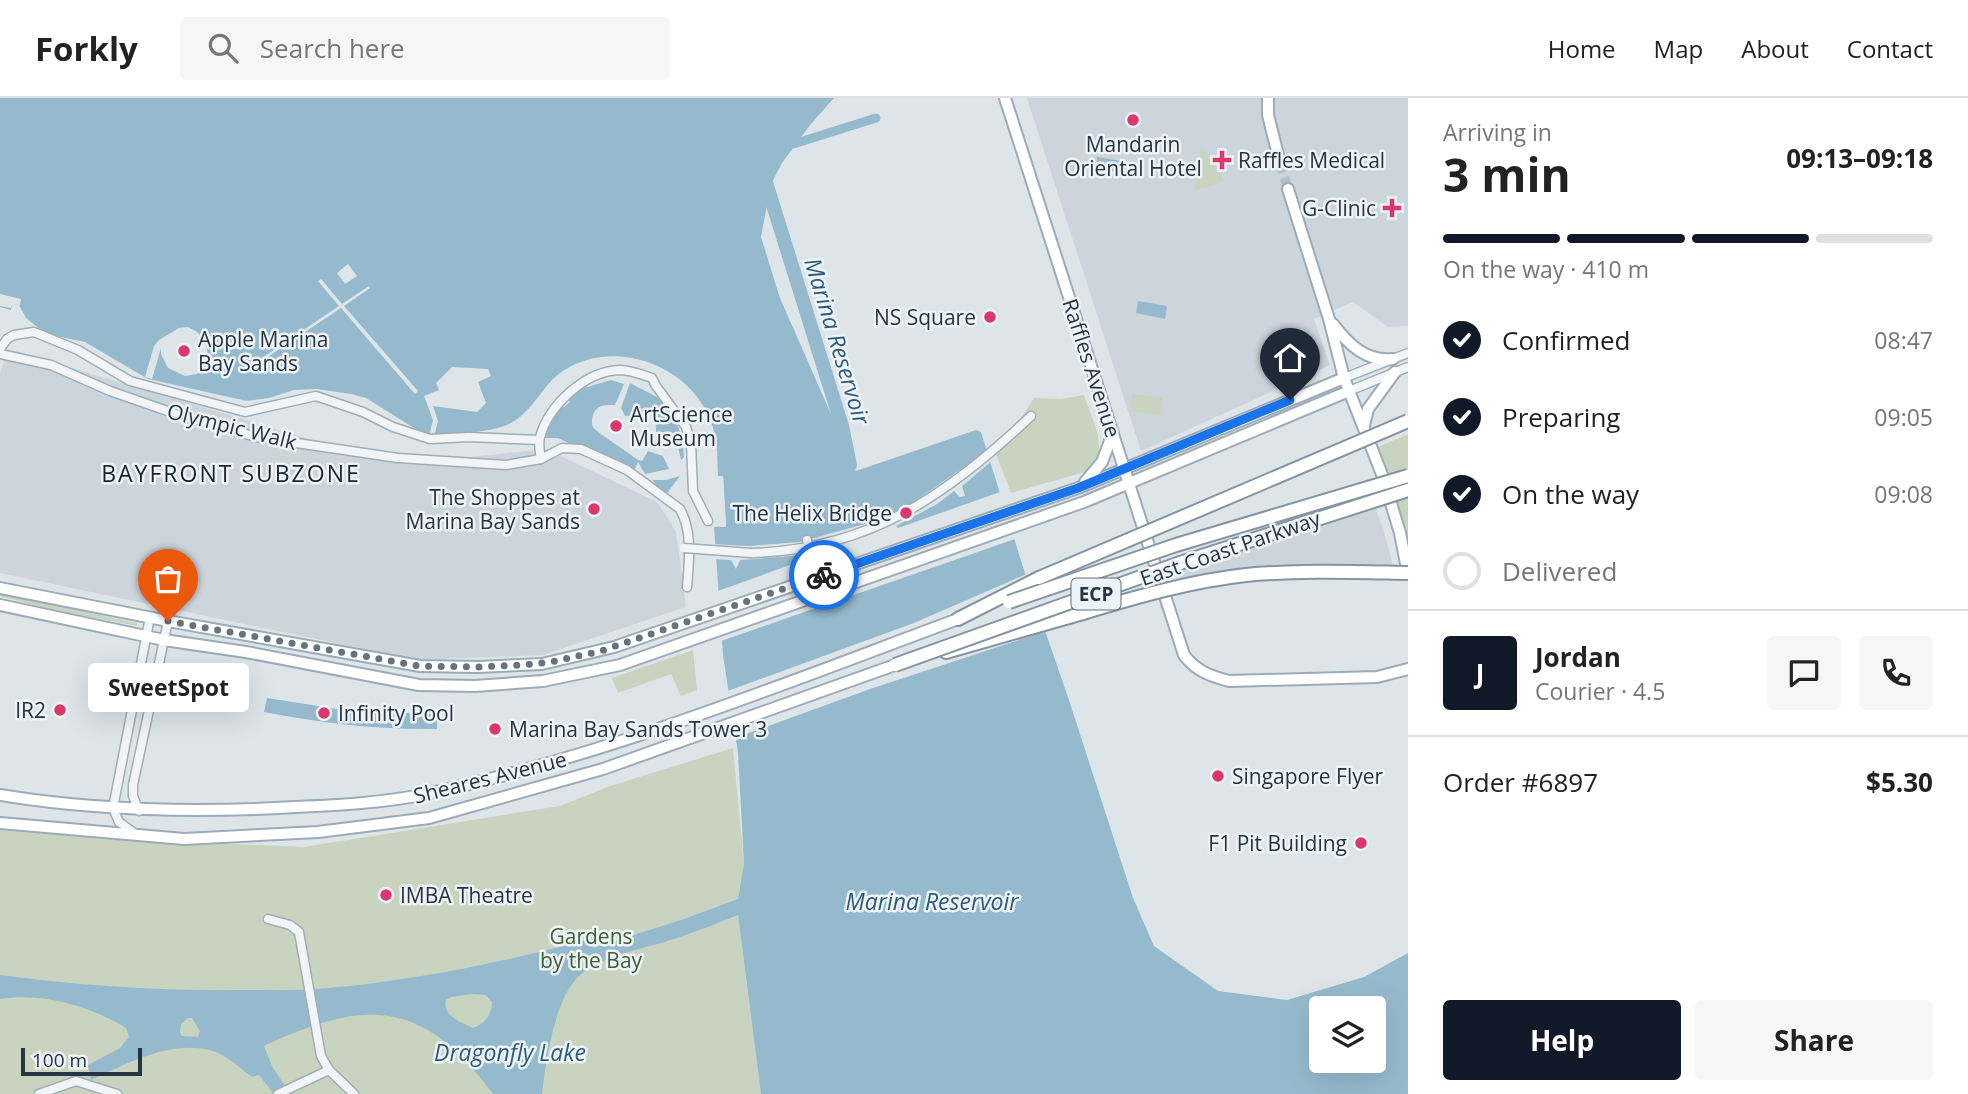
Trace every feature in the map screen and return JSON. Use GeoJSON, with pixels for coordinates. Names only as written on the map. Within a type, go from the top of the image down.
{"type":"FeatureCollection","features":[{"type":"Feature","properties":{"kind":"highway"},"geometry":{"type":"LineString","coordinates":[[958,620],[1039,578],[1408,421]]}},
{"type":"Feature","properties":{"kind":"highway","name":"East Coast Parkway"},"geometry":{"type":"LineString","coordinates":[[958,620],[1176,545],[1408,476]]}},
{"type":"Feature","properties":{"kind":"highway","name":"East Coast Parkway"},"geometry":{"type":"LineString","coordinates":[[895,665],[1181,563],[1408,490]]}},
{"type":"Feature","properties":{"kind":"highway"},"geometry":{"type":"LineString","coordinates":[[895,665],[1189,585],[1245,575],[1311,571],[1408,573]]}},
{"type":"Feature","properties":{"kind":"main road","name":"Raffles Avenue"},"geometry":{"type":"LineString","coordinates":[[1005,98],[1184,655],[1194,667],[1209,676],[1229,681],[1377,677],[1407,666]]}},
{"type":"Feature","properties":{"kind":"main road"},"geometry":{"type":"LineString","coordinates":[[1268,98],[1268,115],[1280,163]]}},
{"type":"Feature","properties":{"kind":"main road"},"geometry":{"type":"LineString","coordinates":[[1288,189],[1329,319],[1344,378],[1364,425],[1397,521],[1408,573]]}},
{"type":"Feature","properties":{"kind":"main road"},"geometry":{"type":"LineString","coordinates":[[1329,319],[1344,338],[1363,353],[1376,359],[1393,359]]}},
{"type":"Feature","properties":{"kind":"main road"},"geometry":{"type":"LineString","coordinates":[[1364,425],[1368,409],[1395,372]]}},
{"type":"Feature","properties":{"kind":"main road"},"geometry":{"type":"LineString","coordinates":[[0,588],[419,666],[542,664],[614,647],[1078,488],[1344,378]]}},
{"type":"Feature","properties":{"kind":"main road"},"geometry":{"type":"LineString","coordinates":[[0,606],[164,640],[246,652],[419,685],[475,686],[543,681],[620,665],[1084,502],[1349,391]]}},
{"type":"Feature","properties":{"kind":"main road"},"geometry":{"type":"LineString","coordinates":[[1078,488],[1095,473],[1102,462],[1113,432]]}},
{"type":"Feature","properties":{"kind":"main road","name":"Sheares Avenue"},"geometry":{"type":"LineString","coordinates":[[0,795],[139,811],[210,812],[375,802],[425,794],[596,751],[958,620]]}},
{"type":"Feature","properties":{"kind":"main road","name":"Sheares Avenue"},"geometry":{"type":"LineString","coordinates":[[0,823],[139,837],[213,838],[318,832],[429,818],[603,769],[895,665]]}},
{"type":"Feature","properties":{"kind":"street","name":"Olympic Walk"},"geometry":{"type":"LineString","coordinates":[[539,440],[469,437],[430,439],[316,396],[245,412],[130,381],[78,350],[34,332],[14,335],[7,339],[0,352],[51,365],[110,391],[176,414],[256,437],[398,458],[506,465],[541,459],[562,448],[581,449],[627,470],[680,509],[686,519],[689,558],[687,587]]}},
{"type":"Feature","properties":{"kind":"street"},"geometry":{"type":"LineString","coordinates":[[1344,378],[1408,353]]}},
{"type":"Feature","properties":{"kind":"street"},"geometry":{"type":"LineString","coordinates":[[1349,391],[1408,367]]}},
{"type":"Feature","properties":{"kind":"street"},"geometry":{"type":"LineString","coordinates":[[541,459],[539,440],[549,418],[573,389],[592,377],[622,370],[652,378],[687,427],[691,443],[693,491],[708,521]]}},
{"type":"Feature","properties":{"kind":"street"},"geometry":{"type":"LineString","coordinates":[[684,548],[730,549],[753,554],[807,544],[827,545],[882,520],[901,516],[1018,429],[1031,416]]}},
{"type":"Feature","properties":{"kind":"street"},"geometry":{"type":"LineString","coordinates":[[807,544],[812,561]]}},
{"type":"Feature","properties":{"kind":"street"},"geometry":{"type":"LineString","coordinates":[[139,837],[119,822],[113,808],[150,617]]}},
{"type":"Feature","properties":{"kind":"street"},"geometry":{"type":"LineString","coordinates":[[139,811],[133,796],[133,785],[168,621]]}},
{"type":"Feature","properties":{"kind":"street"},"geometry":{"type":"LineString","coordinates":[[268,919],[296,928],[321,1056],[329,1070],[354,1094]]}},
{"type":"Feature","properties":{"kind":"street"},"geometry":{"type":"LineString","coordinates":[[278,1094],[329,1070]]}},
{"type":"Feature","properties":{"kind":"street"},"geometry":{"type":"LineString","coordinates":[[39,1094],[76,1081],[117,1094]]}},
{"type":"Feature","properties":{"kind":"shaded area"},"geometry":{"type":"Polygon","coordinates":[[[1027,98],[1408,98],[1408,326],[1388,327],[1353,302],[1314,319],[1330,365],[1141,451],[1027,98]]]}},
{"type":"Feature","properties":{"kind":"shaded area"},"geometry":{"type":"Polygon","coordinates":[[[8,349],[373,458],[471,457],[546,449],[657,502],[676,531],[686,607],[543,655],[417,660],[0,573],[0,373],[8,349]]]}},
{"type":"Feature","properties":{"kind":"shaded area"},"geometry":{"type":"Polygon","coordinates":[[[1369,492],[1384,531],[1396,578],[1311,575],[1182,590],[1172,557],[1369,492]]]}},
{"type":"Feature","properties":{"kind":"green space"},"geometry":{"type":"Polygon","coordinates":[[[1201,147],[1225,181],[1194,191],[1201,147]]]}},
{"type":"Feature","properties":{"kind":"green space"},"geometry":{"type":"Polygon","coordinates":[[[1133,394],[1162,398],[1160,415],[1130,411],[1133,394]]]}},
{"type":"Feature","properties":{"kind":"green space"},"geometry":{"type":"Polygon","coordinates":[[[1084,395],[1098,436],[1098,454],[1093,463],[1085,472],[1011,493],[996,454],[1034,398],[1061,399],[1084,395]]]}},
{"type":"Feature","properties":{"kind":"green space"},"geometry":{"type":"Polygon","coordinates":[[[1408,434],[1408,555],[1373,449],[1408,434]]]}},
{"type":"Feature","properties":{"kind":"green space"},"geometry":{"type":"Polygon","coordinates":[[[0,592],[137,623],[137,626],[44,608],[0,596],[0,592]]]}},
{"type":"Feature","properties":{"kind":"green space"},"geometry":{"type":"Polygon","coordinates":[[[693,650],[697,690],[681,696],[671,674],[618,693],[612,678],[693,650]]]}},
{"type":"Feature","properties":{"kind":"green space","name":"Gardens by the Bay"},"geometry":{"type":"Polygon","coordinates":[[[733,748],[744,864],[738,915],[761,1094],[0,1094],[0,824],[96,838],[304,847],[560,806],[610,786],[733,748]]]}},
{"type":"Feature","properties":{"kind":"water","name":"Marina Reservoir"},"geometry":{"type":"Polygon","coordinates":[[[0,98],[834,98],[782,163],[771,184],[761,237],[780,298],[856,471],[976,430],[981,432],[1133,898],[1154,946],[1218,991],[1287,1000],[1364,977],[1408,953],[1408,1094],[761,1094],[738,915],[677,938],[611,958],[587,969],[578,977],[557,1016],[542,1094],[493,1094],[467,1063],[442,1040],[417,1024],[390,1016],[363,1015],[300,1030],[264,1046],[272,1066],[290,1094],[274,1094],[259,1075],[252,1077],[221,1054],[200,1048],[152,1054],[91,1080],[88,1065],[120,1048],[129,1037],[126,1028],[82,1007],[49,999],[0,999],[0,975],[152,989],[329,988],[461,969],[590,939],[593,948],[738,899],[744,864],[738,753],[723,655],[714,527],[726,526],[723,476],[718,476],[717,446],[713,428],[704,407],[690,389],[653,364],[631,358],[609,356],[587,360],[566,369],[550,382],[518,419],[509,424],[490,430],[430,438],[366,398],[351,394],[317,389],[294,390],[247,401],[148,379],[85,342],[51,335],[41,330],[26,318],[19,305],[12,304],[11,310],[0,307],[0,98]],[[486,995],[451,997],[446,1000],[447,1010],[454,1018],[473,1028],[481,1024],[491,1011],[492,1002],[486,995]],[[192,1018],[181,1024],[182,1036],[198,1037],[200,1031],[192,1018]]]}},
{"type":"Feature","properties":{"kind":"water"},"geometry":{"type":"Polygon","coordinates":[[[1097,157],[1127,162],[1125,173],[1105,170],[1104,176],[1096,175],[1097,157]]]}},
{"type":"Feature","properties":{"kind":"water"},"geometry":{"type":"Polygon","coordinates":[[[1138,301],[1167,306],[1165,319],[1136,313],[1138,301]]]}},
{"type":"Feature","properties":{"kind":"water"},"geometry":{"type":"Polygon","coordinates":[[[611,380],[624,384],[615,405],[601,406],[595,411],[593,427],[638,460],[642,461],[648,451],[663,456],[669,469],[645,474],[638,462],[633,473],[558,438],[543,438],[548,422],[561,404],[564,407],[570,402],[569,400],[564,403],[577,390],[611,380]]]}},
{"type":"Feature","properties":{"kind":"water"},"geometry":{"type":"Polygon","coordinates":[[[630,383],[657,397],[665,405],[657,407],[657,410],[667,408],[671,414],[681,437],[684,457],[681,460],[674,441],[672,443],[656,432],[655,407],[646,414],[625,416],[621,408],[630,383]]]}},
{"type":"Feature","properties":{"kind":"water"},"geometry":{"type":"Polygon","coordinates":[[[680,476],[665,496],[652,480],[666,480],[680,476]]]}},
{"type":"Feature","properties":{"kind":"water","name":"Infinity Pool"},"geometry":{"type":"Polygon","coordinates":[[[267,698],[350,711],[437,714],[437,729],[350,725],[264,712],[267,698]]]}},
{"type":"Feature","properties":{"kind":"pier"},"geometry":{"type":"Polygon","coordinates":[[[348,264],[357,276],[345,284],[337,273],[348,264]]]}},
{"type":"Feature","properties":{"kind":"pier"},"geometry":{"type":"Polygon","coordinates":[[[321,279],[342,304],[369,286],[370,288],[344,306],[418,391],[415,394],[341,308],[248,370],[247,368],[339,306],[318,281],[321,279]]]}},
{"type":"Feature","properties":{"kind":"pier"},"geometry":{"type":"Polygon","coordinates":[[[0,294],[21,299],[20,305],[12,304],[11,308],[0,306],[0,294]]]}},
{"type":"Feature","properties":{"kind":"pier"},"geometry":{"type":"Polygon","coordinates":[[[188,327],[206,342],[208,357],[197,374],[185,376],[168,368],[161,348],[152,379],[145,377],[154,346],[159,340],[179,328],[188,327]]]}},
{"type":"Feature","properties":{"kind":"pier"},"geometry":{"type":"Polygon","coordinates":[[[452,367],[488,369],[491,376],[478,382],[486,403],[477,412],[433,406],[438,421],[434,437],[429,436],[433,420],[424,396],[439,390],[436,383],[452,367]]]}},
{"type":"Feature","properties":{"kind":"pier"},"geometry":{"type":"Polygon","coordinates":[[[990,449],[993,460],[962,486],[965,496],[960,497],[954,491],[937,504],[896,526],[898,528],[1003,491],[1018,538],[718,642],[715,592],[804,560],[804,555],[740,560],[736,569],[731,560],[712,559],[711,544],[750,546],[799,542],[876,521],[908,506],[990,449]]]}},
{"type":"Feature","properties":{"kind":"pier"},"geometry":{"type":"Polygon","coordinates":[[[718,476],[723,476],[726,527],[720,527],[722,523],[718,476]]]}},
{"type":"Feature","properties":{"kind":"pier"},"geometry":{"type":"Polygon","coordinates":[[[1029,573],[1049,630],[870,689],[732,739],[725,692],[914,623],[1029,573]]]}},
{"type":"Feature","properties":{"kind":"waterway"},"geometry":{"type":"LineString","coordinates":[[787,146],[876,118]]}},
{"type":"Feature","properties":{"kind":"waterway","name":"Marina Reservoir"},"geometry":{"type":"LineString","coordinates":[[764,176],[842,426],[850,465]]}},
{"type":"Feature","properties":{"kind":"tunnel"},"geometry":{"type":"LineString","coordinates":[[1280,163],[1288,189]]}},
{"type":"Feature","properties":{"kind":"way so far"},"geometry":{"type":"LineString","coordinates":[[168,621],[419,666],[521,665],[551,662],[601,651],[824,575]]}},
{"type":"Feature","properties":{"kind":"place","name":"Mandarin Oriental Hotel"},"geometry":{"type":"Point","coordinates":[1133,120]}},
{"type":"Feature","properties":{"kind":"place","name":"Raffles Medical"},"geometry":{"type":"Point","coordinates":[1222,160]}},
{"type":"Feature","properties":{"kind":"place","name":"G-Clinic"},"geometry":{"type":"Point","coordinates":[1392,208]}},
{"type":"Feature","properties":{"kind":"place","name":"NS Square"},"geometry":{"type":"Point","coordinates":[990,317]}},
{"type":"Feature","properties":{"kind":"place","name":"Apple Marina Bay Sands"},"geometry":{"type":"Point","coordinates":[184,351]}},
{"type":"Feature","properties":{"kind":"place","name":"ArtScience Museum"},"geometry":{"type":"Point","coordinates":[616,426]}},
{"type":"Feature","properties":{"kind":"place","name":"The Shoppes at Marina Bay Sands"},"geometry":{"type":"Point","coordinates":[594,509]}},
{"type":"Feature","properties":{"kind":"place","name":"The Helix Bridge"},"geometry":{"type":"Point","coordinates":[906,513]}},
{"type":"Feature","properties":{"kind":"place","name":"SweetSpot"},"geometry":{"type":"Point","coordinates":[168,621]}},
{"type":"Feature","properties":{"kind":"place","name":"IR2"},"geometry":{"type":"Point","coordinates":[60,710]}},
{"type":"Feature","properties":{"kind":"place","name":"Infinity Pool"},"geometry":{"type":"Point","coordinates":[324,713]}},
{"type":"Feature","properties":{"kind":"place","name":"Marina Bay Sands Tower 3"},"geometry":{"type":"Point","coordinates":[495,729]}},
{"type":"Feature","properties":{"kind":"place","name":"Singapore Flyer"},"geometry":{"type":"Point","coordinates":[1218,776]}},
{"type":"Feature","properties":{"kind":"place","name":"F1 Pit Building"},"geometry":{"type":"Point","coordinates":[1361,843]}},
{"type":"Feature","properties":{"kind":"place","name":"IMBA Theatre"},"geometry":{"type":"Point","coordinates":[386,895]}},
{"type":"Feature","properties":{"kind":"district","name":"BAYFRONT SUBZONE"},"geometry":{"type":"Point","coordinates":[231,473]}},
{"type":"Feature","properties":{"kind":"route"},"geometry":{"type":"LineString","coordinates":[[824,575],[1078,488],[1290,400]]}},
{"type":"Feature","properties":{"kind":"water label","name":"Dragonfly Lake"},"geometry":{"type":"Point","coordinates":[510,1052]}}]}
